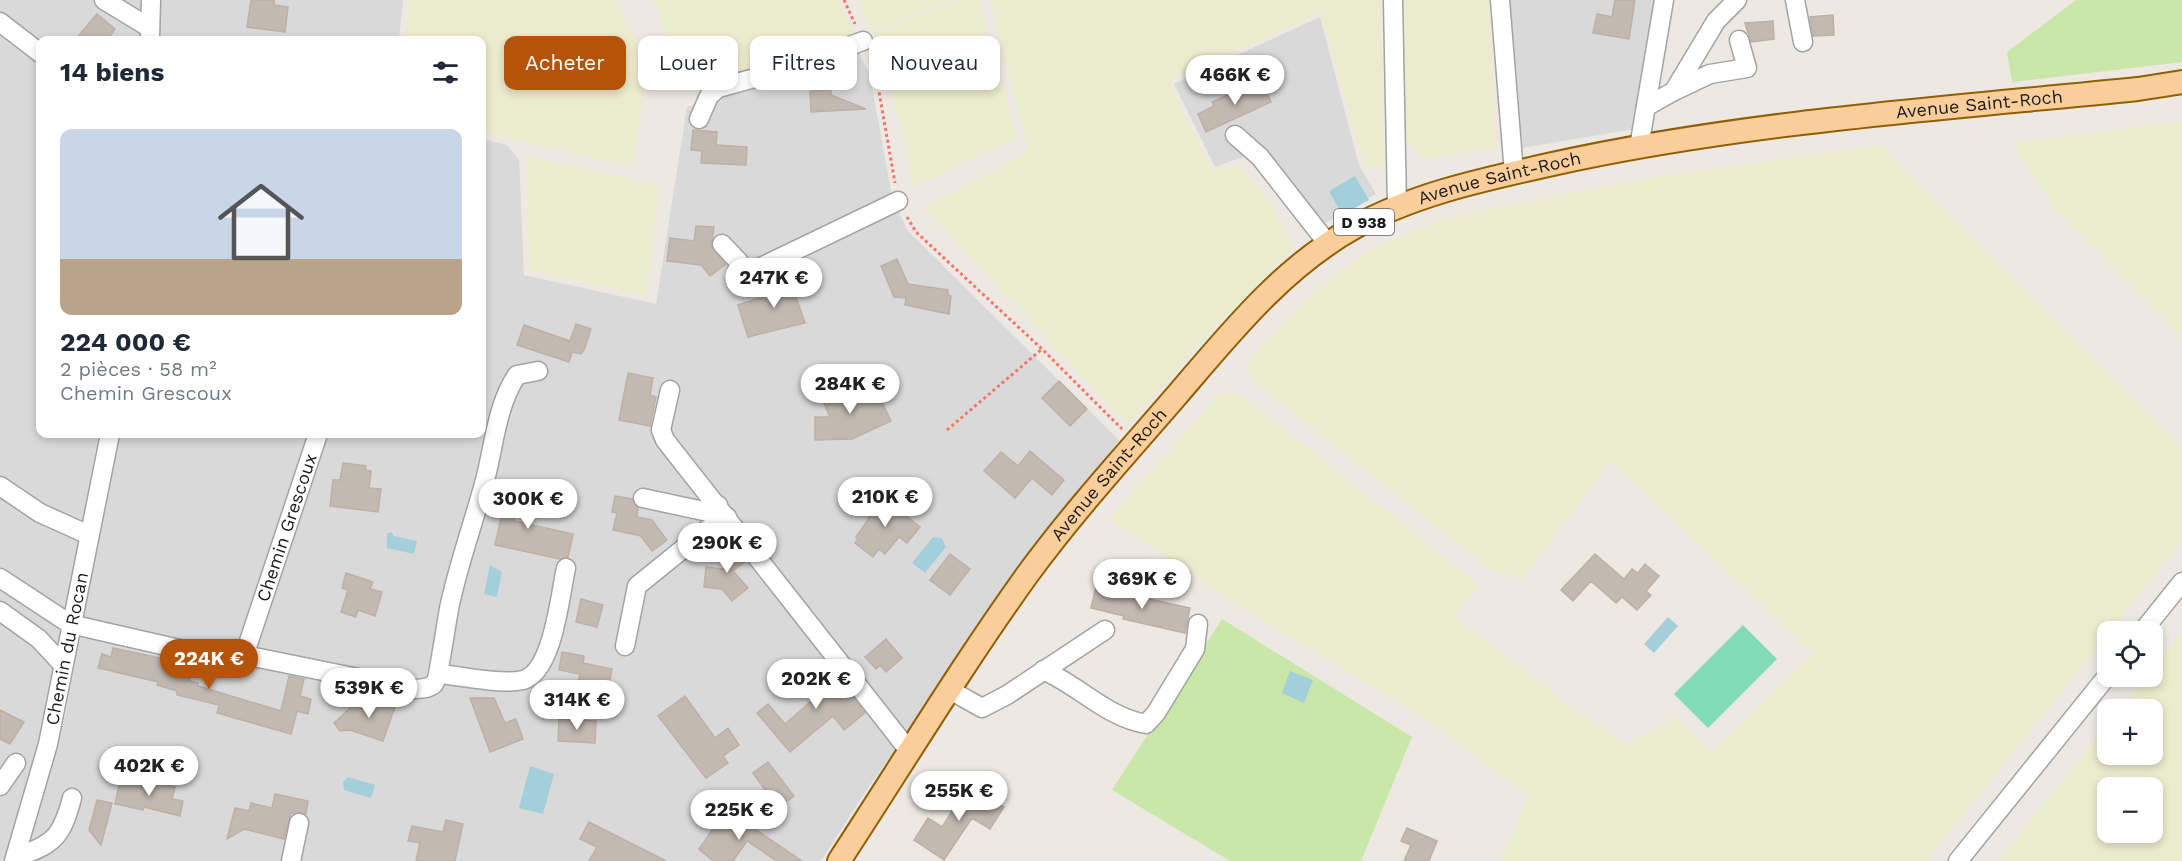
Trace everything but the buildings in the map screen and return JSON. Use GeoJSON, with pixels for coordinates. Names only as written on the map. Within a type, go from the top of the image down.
{"type":"FeatureCollection","features":[{"type":"Feature","properties":{"kind":"main road","name":"Avenue Saint-Roch"},"geometry":{"type":"LineString","coordinates":[[839,861],[1027,576],[1077,510],[1268,293],[1328,244],[1397,206],[1514,173],[1639,147],[1755,130],[2138,89],[2182,82]]}},
{"type":"Feature","properties":{"kind":"street"},"geometry":{"type":"LineString","coordinates":[[104,0],[150,34]]}},
{"type":"Feature","properties":{"kind":"street"},"geometry":{"type":"LineString","coordinates":[[150,34],[151,0]]}},
{"type":"Feature","properties":{"kind":"street"},"geometry":{"type":"LineString","coordinates":[[1393,0],[1397,206]]}},
{"type":"Feature","properties":{"kind":"street"},"geometry":{"type":"LineString","coordinates":[[1500,0],[1514,173]]}},
{"type":"Feature","properties":{"kind":"street"},"geometry":{"type":"LineString","coordinates":[[1639,147],[1664,0]]}},
{"type":"Feature","properties":{"kind":"street"},"geometry":{"type":"LineString","coordinates":[[1674,91],[1716,21],[1737,0]]}},
{"type":"Feature","properties":{"kind":"street"},"geometry":{"type":"LineString","coordinates":[[1795,0],[1803,42]]}},
{"type":"Feature","properties":{"kind":"street"},"geometry":{"type":"LineString","coordinates":[[0,22],[36,50]]}},
{"type":"Feature","properties":{"kind":"street"},"geometry":{"type":"LineString","coordinates":[[1646,107],[1710,74],[1747,68],[1738,40]]}},
{"type":"Feature","properties":{"kind":"street"},"geometry":{"type":"LineString","coordinates":[[699,119],[709,96],[718,88],[784,70],[863,41]]}},
{"type":"Feature","properties":{"kind":"street"},"geometry":{"type":"LineString","coordinates":[[1235,135],[1260,157],[1328,244]]}},
{"type":"Feature","properties":{"kind":"street"},"geometry":{"type":"LineString","coordinates":[[722,244],[739,262],[736,279],[898,201]]}},
{"type":"Feature","properties":{"kind":"street"},"geometry":{"type":"LineString","coordinates":[[0,578],[70,624],[219,658],[239,654],[412,689],[425,688],[435,683],[440,674],[439,658],[451,602],[507,390],[517,375],[538,371]]}},
{"type":"Feature","properties":{"kind":"street"},"geometry":{"type":"LineString","coordinates":[[670,390],[661,430],[665,440],[910,752]]}},
{"type":"Feature","properties":{"kind":"street","name":"Chemin du Rocan"},"geometry":{"type":"LineString","coordinates":[[15,859],[48,744],[70,624],[109,438]]}},
{"type":"Feature","properties":{"kind":"street","name":"Chemin Grescoux"},"geometry":{"type":"LineString","coordinates":[[239,654],[248,644],[317,438]]}},
{"type":"Feature","properties":{"kind":"street"},"geometry":{"type":"LineString","coordinates":[[0,486],[40,513],[89,535]]}},
{"type":"Feature","properties":{"kind":"street"},"geometry":{"type":"LineString","coordinates":[[643,498],[708,512],[723,511]]}},
{"type":"Feature","properties":{"kind":"street"},"geometry":{"type":"LineString","coordinates":[[625,646],[637,586],[705,531],[723,511]]}},
{"type":"Feature","properties":{"kind":"street"},"geometry":{"type":"LineString","coordinates":[[440,674],[512,681],[524,679],[538,671],[550,645],[566,568]]}},
{"type":"Feature","properties":{"kind":"street"},"geometry":{"type":"LineString","coordinates":[[2151,621],[2182,582]]}},
{"type":"Feature","properties":{"kind":"street"},"geometry":{"type":"LineString","coordinates":[[0,611],[39,639],[63,665]]}},
{"type":"Feature","properties":{"kind":"street"},"geometry":{"type":"LineString","coordinates":[[1043,670],[1058,677],[1115,715],[1146,724],[1156,712],[1195,649],[1198,624]]}},
{"type":"Feature","properties":{"kind":"street"},"geometry":{"type":"LineString","coordinates":[[950,690],[982,708],[1105,630]]}},
{"type":"Feature","properties":{"kind":"street"},"geometry":{"type":"LineString","coordinates":[[1958,861],[2098,687]]}},
{"type":"Feature","properties":{"kind":"street"},"geometry":{"type":"LineString","coordinates":[[0,786],[16,763]]}},
{"type":"Feature","properties":{"kind":"street"},"geometry":{"type":"LineString","coordinates":[[15,859],[55,840],[64,826],[72,798]]}},
{"type":"Feature","properties":{"kind":"street"},"geometry":{"type":"LineString","coordinates":[[291,861],[299,823]]}},
{"type":"Feature","properties":{"kind":"path"},"geometry":{"type":"LineString","coordinates":[[844,0],[875,69],[898,201],[916,232],[1137,441]]}},
{"type":"Feature","properties":{"kind":"path"},"geometry":{"type":"LineString","coordinates":[[947,430],[1042,349]]}},
{"type":"Feature","properties":{"kind":"shaded area"},"geometry":{"type":"Polygon","coordinates":[[[0,0],[146,0],[144,36],[36,36],[36,438],[98,438],[33,779],[7,861],[0,861],[0,0]]]}},
{"type":"Feature","properties":{"kind":"shaded area"},"geometry":{"type":"Polygon","coordinates":[[[159,0],[403,0],[399,36],[156,36],[159,0]]]}},
{"type":"Feature","properties":{"kind":"shaded area"},"geometry":{"type":"Polygon","coordinates":[[[1501,0],[1656,0],[1633,129],[1517,149],[1501,0]]]}},
{"type":"Feature","properties":{"kind":"shaded area"},"geometry":{"type":"Polygon","coordinates":[[[1320,17],[1359,165],[1376,194],[1321,226],[1265,149],[1215,167],[1174,84],[1320,17]]]}},
{"type":"Feature","properties":{"kind":"shaded area"},"geometry":{"type":"Polygon","coordinates":[[[858,51],[869,74],[869,90],[873,90],[892,196],[907,230],[1119,440],[867,789],[821,861],[23,861],[66,713],[82,609],[116,438],[486,438],[486,140],[507,145],[519,160],[524,275],[656,304],[687,107],[750,86],[750,90],[857,90],[858,51]]]}},
{"type":"Feature","properties":{"kind":"green space"},"geometry":{"type":"Polygon","coordinates":[[[410,0],[615,0],[638,45],[638,90],[644,90],[633,167],[486,133],[486,36],[406,36],[410,0]]]}},
{"type":"Feature","properties":{"kind":"green space"},"geometry":{"type":"Polygon","coordinates":[[[653,0],[839,0],[855,36],[750,36],[750,74],[738,78],[738,36],[667,36],[653,0]]]}},
{"type":"Feature","properties":{"kind":"green space"},"geometry":{"type":"Polygon","coordinates":[[[859,0],[956,0],[871,30],[859,0]]]}},
{"type":"Feature","properties":{"kind":"green space"},"geometry":{"type":"Polygon","coordinates":[[[965,0],[978,0],[988,36],[875,36],[874,31],[965,0]]]}},
{"type":"Feature","properties":{"kind":"green space"},"geometry":{"type":"Polygon","coordinates":[[[990,0],[1381,0],[1384,169],[1364,166],[1321,13],[1168,82],[1212,170],[1238,165],[1271,203],[1293,249],[1201,342],[1128,425],[923,207],[1028,152],[990,0]]]}},
{"type":"Feature","properties":{"kind":"green space"},"geometry":{"type":"Polygon","coordinates":[[[1399,0],[1489,0],[1496,147],[1425,160],[1401,135],[1399,0]]]}},
{"type":"Feature","properties":{"kind":"green space"},"geometry":{"type":"Polygon","coordinates":[[[2076,0],[2182,0],[2182,62],[2012,82],[2007,52],[2076,0]]]}},
{"type":"Feature","properties":{"kind":"green space"},"geometry":{"type":"Polygon","coordinates":[[[1000,78],[1017,138],[912,187],[905,140],[891,90],[1000,90],[1000,78]]]}},
{"type":"Feature","properties":{"kind":"green space"},"geometry":{"type":"Polygon","coordinates":[[[2182,121],[2182,338],[2050,203],[2013,143],[2182,121]]]}},
{"type":"Feature","properties":{"kind":"green space"},"geometry":{"type":"Polygon","coordinates":[[[1881,145],[2182,446],[2182,541],[2118,621],[2097,621],[2097,647],[1926,861],[1501,861],[1528,796],[1425,718],[1237,605],[1109,518],[1221,393],[1240,394],[1479,585],[1454,616],[1572,708],[1627,745],[1675,717],[1712,752],[1813,654],[1611,461],[1522,579],[1491,570],[1250,378],[1247,362],[1313,293],[1371,249],[1442,219],[1649,178],[1881,145]]]}},
{"type":"Feature","properties":{"kind":"green space"},"geometry":{"type":"Polygon","coordinates":[[[527,156],[660,186],[646,296],[529,270],[527,156]]]}},
{"type":"Feature","properties":{"kind":"green space"},"geometry":{"type":"Polygon","coordinates":[[[1222,619],[1412,737],[1361,861],[1230,861],[1112,790],[1222,619]]]}},
{"type":"Feature","properties":{"kind":"green space"},"geometry":{"type":"Polygon","coordinates":[[[1743,625],[1777,659],[1708,728],[1674,694],[1743,625]]]}},
{"type":"Feature","properties":{"kind":"green space"},"geometry":{"type":"Polygon","coordinates":[[[2182,632],[2182,861],[1998,861],[2097,737],[2097,765],[2163,765],[2163,699],[2128,699],[2138,687],[2163,687],[2163,656],[2182,632]]]}},
{"type":"Feature","properties":{"kind":"water"},"geometry":{"type":"Polygon","coordinates":[[[1355,176],[1369,200],[1342,215],[1329,191],[1355,176]]]}},
{"type":"Feature","properties":{"kind":"water"},"geometry":{"type":"Polygon","coordinates":[[[391,532],[394,536],[417,541],[414,554],[387,548],[387,534],[391,532]]]}},
{"type":"Feature","properties":{"kind":"water"},"geometry":{"type":"Polygon","coordinates":[[[933,537],[942,538],[946,547],[925,573],[912,563],[933,537]]]}},
{"type":"Feature","properties":{"kind":"water"},"geometry":{"type":"Polygon","coordinates":[[[490,565],[502,572],[497,597],[484,594],[490,565]]]}},
{"type":"Feature","properties":{"kind":"water"},"geometry":{"type":"Polygon","coordinates":[[[1668,617],[1678,626],[1654,653],[1644,644],[1668,617]]]}},
{"type":"Feature","properties":{"kind":"water"},"geometry":{"type":"Polygon","coordinates":[[[1290,671],[1313,680],[1304,703],[1282,693],[1290,671]]]}},
{"type":"Feature","properties":{"kind":"water"},"geometry":{"type":"Polygon","coordinates":[[[530,766],[554,774],[543,814],[519,808],[530,766]]]}},
{"type":"Feature","properties":{"kind":"water"},"geometry":{"type":"Polygon","coordinates":[[[348,777],[375,785],[371,798],[344,790],[343,782],[348,777]]]}}]}
